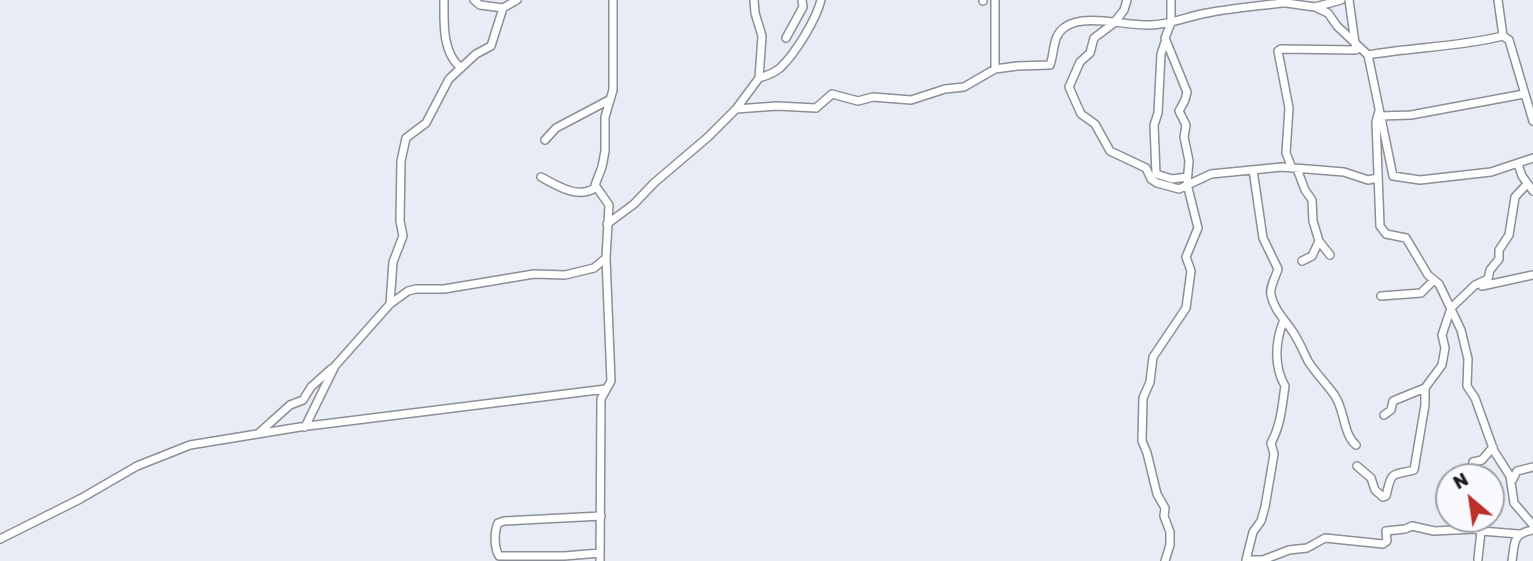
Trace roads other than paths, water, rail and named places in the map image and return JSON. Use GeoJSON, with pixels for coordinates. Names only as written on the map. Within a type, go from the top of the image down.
{"type":"FeatureCollection","features":[{"type":"Feature","properties":{"kind":"street"},"geometry":{"type":"LineString","coordinates":[[444,0],[448,51],[452,61],[460,68]]}},
{"type":"Feature","properties":{"kind":"street"},"geometry":{"type":"LineString","coordinates":[[474,0],[480,5],[503,8],[517,0]]}},
{"type":"Feature","properties":{"kind":"street"},"geometry":{"type":"LineString","coordinates":[[595,188],[605,151],[605,117],[613,90],[613,0]]}},
{"type":"Feature","properties":{"kind":"street"},"geometry":{"type":"LineString","coordinates":[[754,0],[762,36],[759,78]]}},
{"type":"Feature","properties":{"kind":"street"},"geometry":{"type":"LineString","coordinates":[[786,37],[803,7],[802,0]]}},
{"type":"Feature","properties":{"kind":"street"},"geometry":{"type":"LineString","coordinates":[[607,224],[634,204],[654,183],[708,137],[736,109],[759,78],[779,69],[807,32],[816,17],[821,0]]}},
{"type":"Feature","properties":{"kind":"street"},"geometry":{"type":"LineString","coordinates":[[995,0],[995,69]]}},
{"type":"Feature","properties":{"kind":"street"},"geometry":{"type":"LineString","coordinates":[[1127,0],[1124,10],[1114,23],[1094,38],[1090,53],[1080,61],[1069,84],[1071,95],[1081,114],[1095,124],[1111,151],[1146,168],[1151,179],[1157,183],[1177,189],[1187,181],[1211,174],[1290,167],[1337,171],[1368,180],[1378,178]]}},
{"type":"Feature","properties":{"kind":"street"},"geometry":{"type":"LineString","coordinates":[[1165,561],[1170,537],[1164,516],[1165,508],[1157,494],[1142,441],[1143,398],[1150,382],[1153,357],[1186,308],[1191,271],[1186,257],[1198,228],[1187,181],[1189,161],[1184,137],[1186,125],[1179,111],[1186,92],[1165,38],[1171,22],[1171,0]]}},
{"type":"Feature","properties":{"kind":"street"},"geometry":{"type":"LineString","coordinates":[[1315,7],[1341,0]]}},
{"type":"Feature","properties":{"kind":"street"},"geometry":{"type":"LineString","coordinates":[[1330,255],[1319,241],[1313,221],[1312,200],[1290,167],[1289,108],[1278,50],[1354,51],[1357,46],[1349,0]]}},
{"type":"Feature","properties":{"kind":"street"},"geometry":{"type":"LineString","coordinates":[[1498,0],[1503,36]]}},
{"type":"Feature","properties":{"kind":"street"},"geometry":{"type":"LineString","coordinates":[[736,109],[777,106],[816,108],[832,94],[858,101],[873,97],[911,100],[945,89],[964,87],[995,69],[1050,65],[1054,40],[1063,28],[1093,19],[1152,25],[1209,12],[1279,2],[1315,7],[1328,13],[1337,26],[1368,55],[1392,173],[1396,178],[1420,180],[1491,172],[1533,158]]}},
{"type":"Feature","properties":{"kind":"street"},"geometry":{"type":"LineString","coordinates":[[390,304],[393,262],[403,236],[400,186],[404,145],[408,135],[426,123],[445,83],[476,54],[491,46],[503,8]]}},
{"type":"Feature","properties":{"kind":"street"},"geometry":{"type":"LineString","coordinates":[[1368,55],[1503,36],[1509,40],[1533,121]]}},
{"type":"Feature","properties":{"kind":"street"},"geometry":{"type":"LineString","coordinates":[[1166,42],[1161,54],[1158,113],[1154,125],[1156,174],[1187,181]]}},
{"type":"Feature","properties":{"kind":"street"},"geometry":{"type":"LineString","coordinates":[[1379,113],[1411,115],[1524,94]]}},
{"type":"Feature","properties":{"kind":"street"},"geometry":{"type":"LineString","coordinates":[[545,140],[556,128],[609,100]]}},
{"type":"Feature","properties":{"kind":"street"},"geometry":{"type":"LineString","coordinates":[[1379,113],[1376,122],[1380,226],[1383,232],[1406,238],[1451,308],[1461,330],[1468,359],[1467,386],[1475,398],[1493,447],[1508,471],[1514,503],[1533,528],[1516,537],[1512,561]]}},
{"type":"Feature","properties":{"kind":"street"},"geometry":{"type":"LineString","coordinates":[[1357,466],[1371,478],[1375,490],[1383,497],[1386,496],[1392,475],[1414,470],[1426,383],[1442,365],[1446,348],[1442,335],[1451,308],[1468,290],[1488,279],[1490,270],[1499,259],[1499,250],[1509,235],[1515,197],[1530,187],[1518,164]]}},
{"type":"Feature","properties":{"kind":"street"},"geometry":{"type":"LineString","coordinates":[[1253,170],[1263,238],[1278,269],[1270,293],[1283,322],[1291,329],[1307,359],[1334,393],[1345,417],[1350,440],[1356,445]]}},
{"type":"Feature","properties":{"kind":"street"},"geometry":{"type":"LineString","coordinates":[[541,177],[555,185],[582,193],[595,188]]}},
{"type":"Feature","properties":{"kind":"street"},"geometry":{"type":"LineString","coordinates":[[595,188],[608,202],[606,258],[611,381],[601,399],[601,516],[600,557],[499,556],[496,551],[498,523],[601,516]]}},
{"type":"Feature","properties":{"kind":"street"},"geometry":{"type":"LineString","coordinates":[[1303,261],[1312,256],[1319,241]]}},
{"type":"Feature","properties":{"kind":"street"},"geometry":{"type":"LineString","coordinates":[[259,433],[290,405],[303,400],[311,387],[335,366],[400,296],[416,289],[444,289],[534,274],[565,275],[594,268],[606,258]]}},
{"type":"Feature","properties":{"kind":"street"},"geometry":{"type":"LineString","coordinates":[[1468,290],[1533,275]]}},
{"type":"Feature","properties":{"kind":"street"},"geometry":{"type":"LineString","coordinates":[[1381,296],[1421,293],[1434,280]]}},
{"type":"Feature","properties":{"kind":"street"},"geometry":{"type":"LineString","coordinates":[[1283,322],[1276,342],[1279,376],[1285,386],[1278,431],[1271,443],[1275,454],[1265,507],[1261,521],[1253,532],[1246,560],[1263,560],[1289,550],[1307,548],[1325,538],[1383,544],[1387,541],[1386,531],[1412,526],[1435,531]]}},
{"type":"Feature","properties":{"kind":"street"},"geometry":{"type":"LineString","coordinates":[[305,427],[335,366]]}},
{"type":"Feature","properties":{"kind":"street"},"geometry":{"type":"LineString","coordinates":[[0,539],[159,456],[198,443],[606,388]]}},
{"type":"Feature","properties":{"kind":"street"},"geometry":{"type":"LineString","coordinates":[[1384,415],[1391,410],[1394,401],[1425,388]]}},
{"type":"Feature","properties":{"kind":"street"},"geometry":{"type":"LineString","coordinates":[[1473,463],[1482,460],[1493,447]]}},
{"type":"Feature","properties":{"kind":"street"},"geometry":{"type":"LineString","coordinates":[[1510,485],[1517,471],[1533,467]]}},
{"type":"Feature","properties":{"kind":"street"},"geometry":{"type":"LineString","coordinates":[[1478,559],[1481,533]]}},
{"type":"Feature","properties":{"kind":"street"},"geometry":{"type":"LineString","coordinates":[[1505,533],[1520,534]]}}]}
